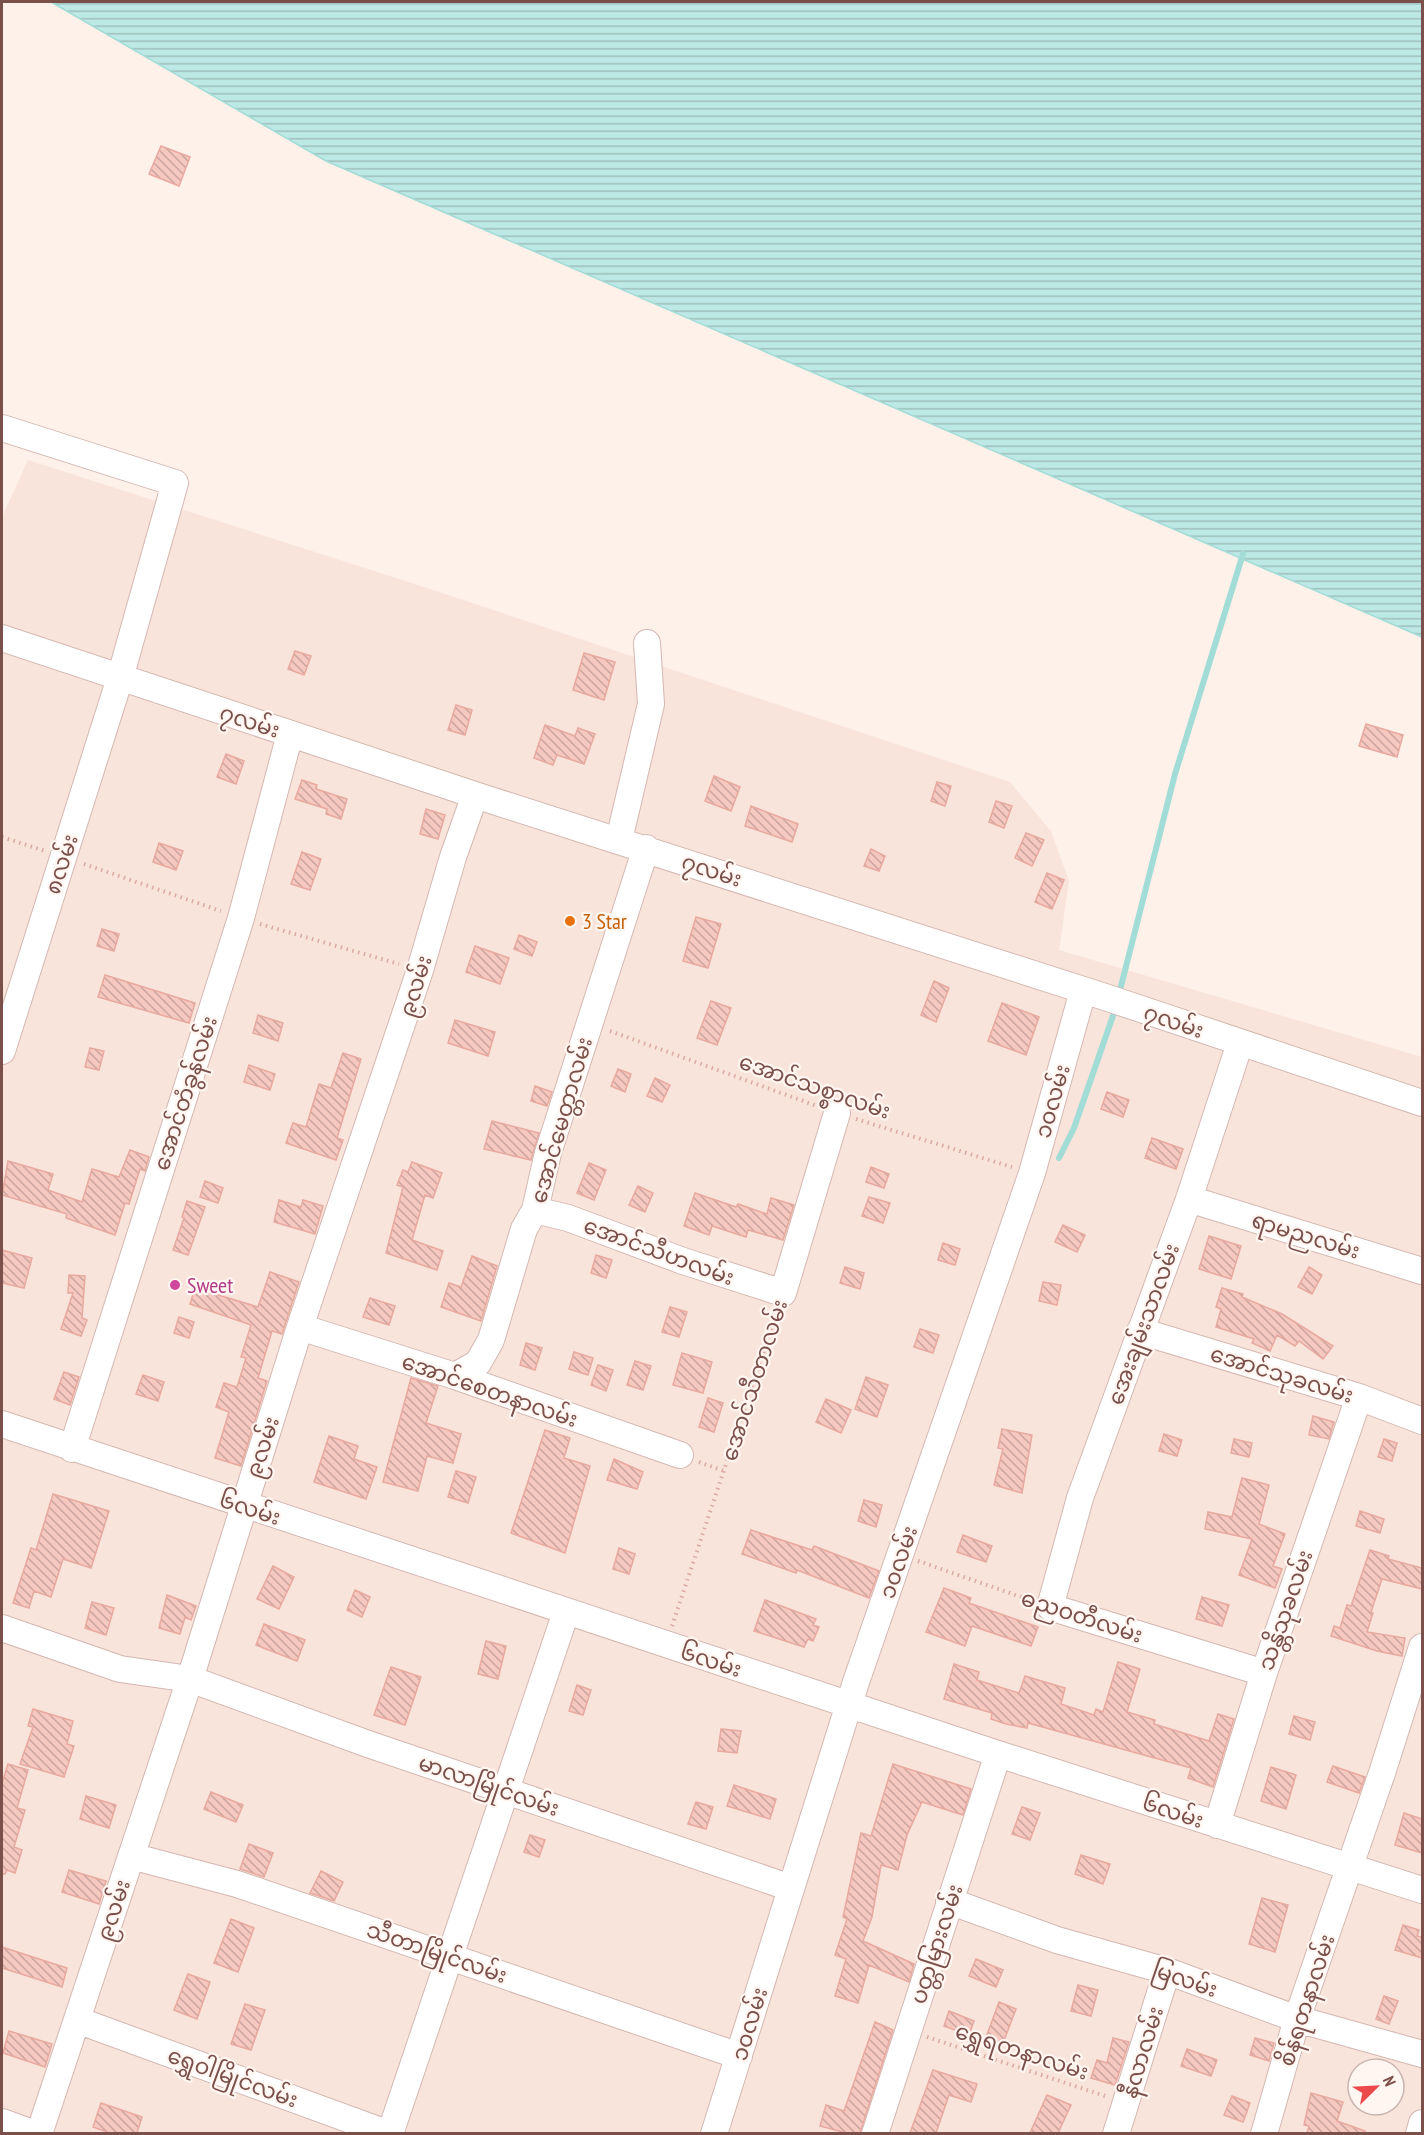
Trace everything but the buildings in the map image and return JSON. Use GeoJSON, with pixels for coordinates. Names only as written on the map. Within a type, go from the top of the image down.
{"type":"FeatureCollection","features":[{"type":"Feature","properties":{"kind":"street","name":"၈လမ်း"},"geometry":{"type":"LineString","coordinates":[[2,428],[175,483],[120,678],[2,1051]]}},
{"type":"Feature","properties":{"kind":"street","name":"၇လမ်း"},"geometry":{"type":"LineString","coordinates":[[2,639],[475,795],[1108,998],[1422,1103]]}},
{"type":"Feature","properties":{"kind":"street"},"geometry":{"type":"LineString","coordinates":[[619,840],[651,704],[647,643]]}},
{"type":"Feature","properties":{"kind":"street","name":"အောင်တံခွန်လမ်း"},"geometry":{"type":"LineString","coordinates":[[72,1449],[241,918],[290,734]]}},
{"type":"Feature","properties":{"kind":"street","name":"၉လမ်း"},"geometry":{"type":"LineString","coordinates":[[37,2133],[77,2020],[190,1679],[300,1327],[396,1045],[453,857],[475,795]]}},
{"type":"Feature","properties":{"kind":"street","name":"အောင်မေတ္တာလမ်း"},"geometry":{"type":"LineString","coordinates":[[455,1376],[478,1364],[491,1340],[517,1250],[535,1210],[548,1153],[646,848]]}},
{"type":"Feature","properties":{"kind":"street","name":"၁၀လမ်း"},"geometry":{"type":"LineString","coordinates":[[714,2133],[856,1682],[1032,1173],[1083,991]]}},
{"type":"Feature","properties":{"kind":"street","name":"အေးချမ်းသာလမ်း"},"geometry":{"type":"LineString","coordinates":[[1050,1607],[1080,1498],[1189,1199],[1239,1043]]}},
{"type":"Feature","properties":{"kind":"street","name":"အောင်သီတာလမ်း"},"geometry":{"type":"LineString","coordinates":[[783,1293],[837,1113]]}},
{"type":"Feature","properties":{"kind":"street","name":"ရာမညလမ်း"},"geometry":{"type":"LineString","coordinates":[[1189,1199],[1422,1271]]}},
{"type":"Feature","properties":{"kind":"street","name":"အောင်သီဟလမ်း"},"geometry":{"type":"LineString","coordinates":[[535,1210],[568,1218],[683,1261],[783,1293]]}},
{"type":"Feature","properties":{"kind":"street","name":"အောင်စေတနာလမ်း"},"geometry":{"type":"LineString","coordinates":[[300,1327],[455,1376],[680,1455]]}},
{"type":"Feature","properties":{"kind":"street","name":"အောင်သုခလမ်း"},"geometry":{"type":"LineString","coordinates":[[1140,1331],[1359,1397],[1422,1421]]}},
{"type":"Feature","properties":{"kind":"street","name":"သန္တိသုခလမ်း"},"geometry":{"type":"LineString","coordinates":[[1217,1825],[1264,1673],[1359,1397]]}},
{"type":"Feature","properties":{"kind":"street","name":"၆လမ်း"},"geometry":{"type":"LineString","coordinates":[[2,1424],[850,1706],[1422,1890]]}},
{"type":"Feature","properties":{"kind":"street","name":"ဓညဝတီလမ်း"},"geometry":{"type":"LineString","coordinates":[[1050,1607],[1264,1673]]}},
{"type":"Feature","properties":{"kind":"street"},"geometry":{"type":"LineString","coordinates":[[390,2133],[508,1792],[566,1612]]}},
{"type":"Feature","properties":{"kind":"street","name":"မာလာမြိုင်လမ်း"},"geometry":{"type":"LineString","coordinates":[[4,1636],[120,1670],[190,1679],[508,1792],[791,1888]]}},
{"type":"Feature","properties":{"kind":"street","name":"စိန်ရတနာလမ်း"},"geometry":{"type":"LineString","coordinates":[[1264,2133],[1297,2019],[1350,1868],[1422,1647]]}},
{"type":"Feature","properties":{"kind":"street","name":"ပတ္တမြားလမ်း"},"geometry":{"type":"LineString","coordinates":[[875,2133],[998,1754]]}},
{"type":"Feature","properties":{"kind":"street","name":"သီတာမြိုင်လမ်း"},"geometry":{"type":"LineString","coordinates":[[131,1856],[237,1884],[740,2056]]}},
{"type":"Feature","properties":{"kind":"street","name":"မြလမ်း"},"geometry":{"type":"LineString","coordinates":[[949,1901],[1057,1940],[1167,1971],[1297,2019],[1422,2054]]}},
{"type":"Feature","properties":{"kind":"street","name":"နီလာလမ်း"},"geometry":{"type":"LineString","coordinates":[[1116,2133],[1167,1971]]}},
{"type":"Feature","properties":{"kind":"street","name":"ရွှေဝါမြိုင်လမ်း"},"geometry":{"type":"LineString","coordinates":[[77,2020],[390,2133]]}},
{"type":"Feature","properties":{"kind":"street"},"geometry":{"type":"LineString","coordinates":[[2,2122],[37,2133]]}},
{"type":"Feature","properties":{"kind":"street"},"geometry":{"type":"LineString","coordinates":[[1419,2133],[1422,2123]]}},
{"type":"Feature","properties":{"kind":"path"},"geometry":{"type":"LineString","coordinates":[[2,837],[63,857]]}},
{"type":"Feature","properties":{"kind":"path","name":"အောင်သစ္စာလမ်း"},"geometry":{"type":"LineString","coordinates":[[589,1024],[837,1113],[1032,1173]]}},
{"type":"Feature","properties":{"kind":"path","name":"အောင်သီတာလမ်း"},"geometry":{"type":"LineString","coordinates":[[666,1645],[783,1293]]}},
{"type":"Feature","properties":{"kind":"path","name":"ဓညဝတီလမ်း"},"geometry":{"type":"LineString","coordinates":[[901,1554],[1050,1607]]}},
{"type":"Feature","properties":{"kind":"path","name":"ရွှေရတနာလမ်း"},"geometry":{"type":"LineString","coordinates":[[908,2031],[1126,2103]]}},
{"type":"Feature","properties":{"kind":"shaded area"},"geometry":{"type":"Polygon","coordinates":[[[28,460],[421,586],[1010,782],[1051,831],[1069,881],[1059,950],[1422,1057],[1422,2133],[2,2134],[2,517],[28,460]]]}},
{"type":"Feature","properties":{"kind":"water"},"geometry":{"type":"Polygon","coordinates":[[[51,2],[1422,2],[1422,637],[326,161],[51,2]]]}},
{"type":"Feature","properties":{"kind":"waterway"},"geometry":{"type":"LineString","coordinates":[[1119,994],[1175,774],[1243,554]]}},
{"type":"Feature","properties":{"kind":"waterway"},"geometry":{"type":"LineString","coordinates":[[1059,1158],[1074,1128],[1116,1007]]}},
{"type":"Feature","properties":{"kind":"place","name":"3 Star"},"geometry":{"type":"Point","coordinates":[570,921]}},
{"type":"Feature","properties":{"kind":"place","name":"Sweet"},"geometry":{"type":"Point","coordinates":[175,1285]}}]}
